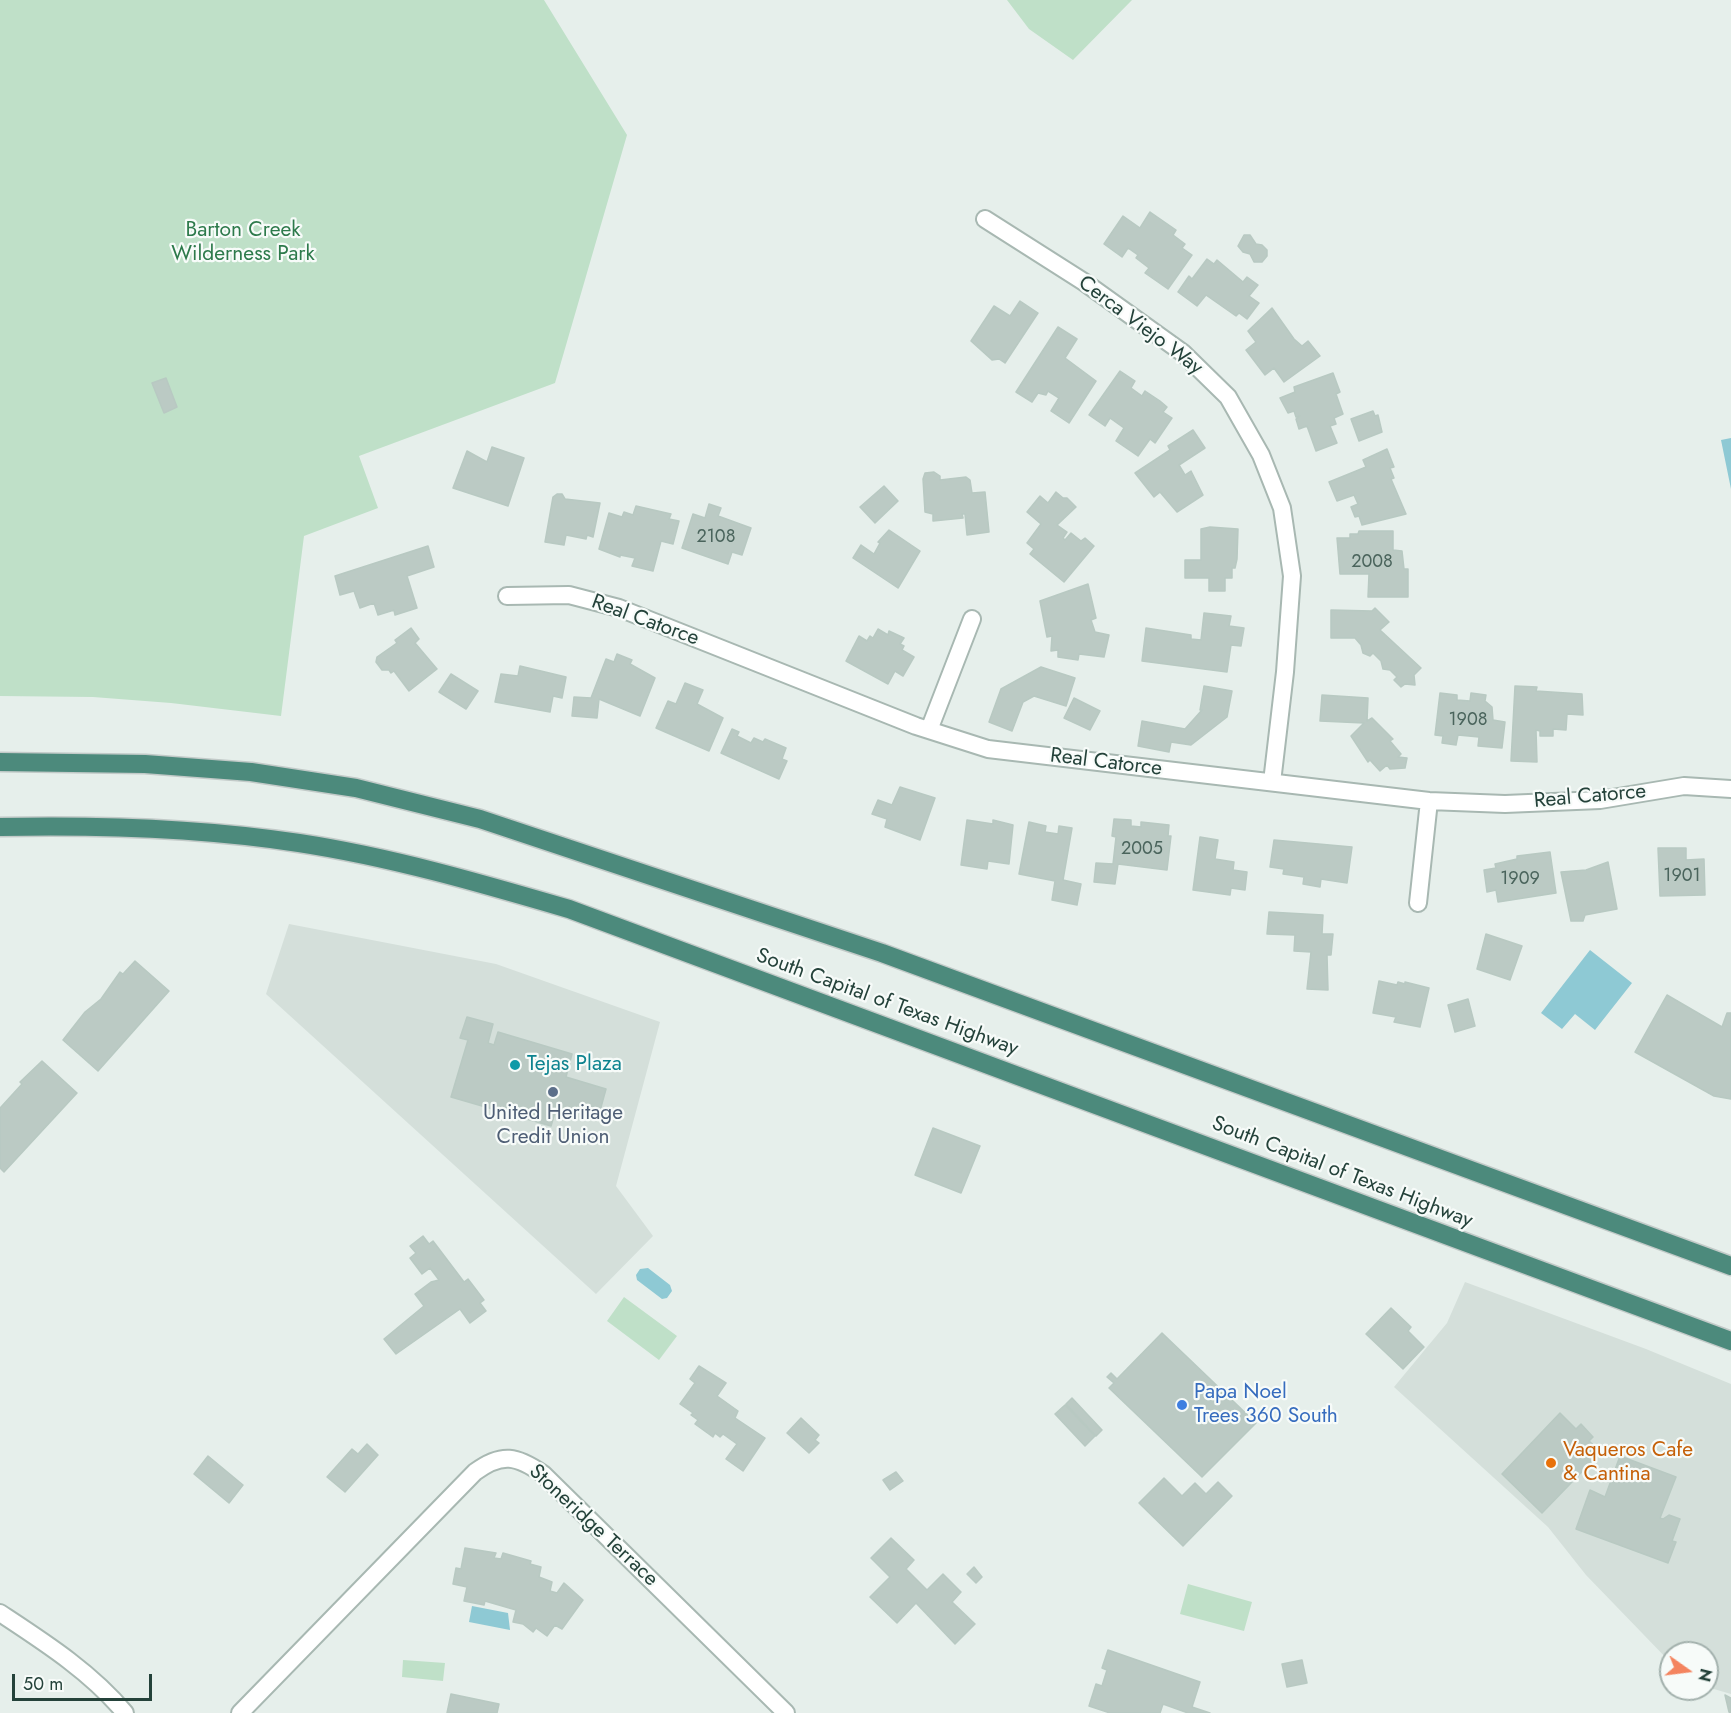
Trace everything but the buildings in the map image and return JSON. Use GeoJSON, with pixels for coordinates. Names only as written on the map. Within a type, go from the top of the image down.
{"type":"FeatureCollection","features":[{"type":"Feature","properties":{"kind":"highway","name":"South Capital of Texas Highway"},"geometry":{"type":"LineString","coordinates":[[0,762],[145,764],[251,772],[356,789],[480,819],[882,953],[1731,1266]]}},
{"type":"Feature","properties":{"kind":"highway","name":"South Capital of Texas Highway"},"geometry":{"type":"LineString","coordinates":[[0,827],[104,827],[202,832],[300,843],[398,862],[569,909],[1731,1341]]}},
{"type":"Feature","properties":{"kind":"street","name":"Cerca Viejo Way"},"geometry":{"type":"LineString","coordinates":[[985,219],[1084,282],[1183,353],[1228,397],[1261,456],[1282,508],[1292,576],[1285,672],[1272,782]]}},
{"type":"Feature","properties":{"kind":"street","name":"Real Catorce"},"geometry":{"type":"LineString","coordinates":[[507,596],[569,595],[620,608],[929,730],[988,749],[1429,801],[1505,804],[1600,800],[1684,786],[1731,789]]}},
{"type":"Feature","properties":{"kind":"street"},"geometry":{"type":"LineString","coordinates":[[929,730],[972,619]]}},
{"type":"Feature","properties":{"kind":"street"},"geometry":{"type":"LineString","coordinates":[[1418,903],[1429,801]]}},
{"type":"Feature","properties":{"kind":"street","name":"Stoneridge Terrace"},"geometry":{"type":"LineString","coordinates":[[240,1713],[475,1472],[497,1459],[512,1458],[526,1462],[543,1474],[786,1713]]}},
{"type":"Feature","properties":{"kind":"street"},"geometry":{"type":"LineString","coordinates":[[0,1613],[47,1644],[101,1686],[125,1713]]}},
{"type":"Feature","properties":{"kind":"shaded area"},"geometry":{"type":"Polygon","coordinates":[[[289,924],[496,964],[660,1022],[616,1186],[653,1236],[596,1294],[266,994],[289,924]]]}},
{"type":"Feature","properties":{"kind":"shaded area"},"geometry":{"type":"Polygon","coordinates":[[[1465,1282],[1646,1349],[1731,1384],[1731,1694],[1719,1690],[1719,1641],[1659,1641],[1659,1651],[1586,1575],[1548,1527],[1394,1387],[1447,1323],[1465,1282]]]}},
{"type":"Feature","properties":{"kind":"green space","name":"Barton Creek Wilderness Park"},"geometry":{"type":"Polygon","coordinates":[[[0,0],[544,0],[627,135],[555,383],[359,456],[378,508],[304,536],[281,716],[171,703],[93,697],[0,696],[0,0]]]}},
{"type":"Feature","properties":{"kind":"green space"},"geometry":{"type":"Polygon","coordinates":[[[1007,0],[1132,0],[1073,60],[1029,29],[1007,0]]]}},
{"type":"Feature","properties":{"kind":"green space"},"geometry":{"type":"Polygon","coordinates":[[[624,1297],[677,1336],[659,1360],[607,1321],[624,1297]]]}},
{"type":"Feature","properties":{"kind":"green space"},"geometry":{"type":"Polygon","coordinates":[[[1188,1584],[1252,1602],[1244,1631],[1180,1614],[1188,1584]]]}},
{"type":"Feature","properties":{"kind":"green space"},"geometry":{"type":"Polygon","coordinates":[[[403,1660],[445,1663],[443,1681],[402,1677],[403,1660]]]}},
{"type":"Feature","properties":{"kind":"water"},"geometry":{"type":"Polygon","coordinates":[[[1731,438],[1731,489],[1721,440],[1731,438]]]}},
{"type":"Feature","properties":{"kind":"water"},"geometry":{"type":"Polygon","coordinates":[[[1590,950],[1632,983],[1595,1030],[1575,1014],[1562,1029],[1541,1013],[1590,950]]]}},
{"type":"Feature","properties":{"kind":"water"},"geometry":{"type":"Polygon","coordinates":[[[648,1268],[670,1285],[672,1291],[667,1298],[662,1299],[637,1280],[636,1275],[640,1269],[648,1268]]]}},
{"type":"Feature","properties":{"kind":"water"},"geometry":{"type":"Polygon","coordinates":[[[472,1606],[508,1613],[510,1630],[469,1622],[472,1606]]]}},
{"type":"Feature","properties":{"kind":"place","name":"Tejas Plaza"},"geometry":{"type":"Point","coordinates":[515,1065]}},
{"type":"Feature","properties":{"kind":"place","name":"United Heritage Credit Union"},"geometry":{"type":"Point","coordinates":[553,1092]}},
{"type":"Feature","properties":{"kind":"place","name":"Papa Noel Trees 360 South"},"geometry":{"type":"Point","coordinates":[1182,1405]}},
{"type":"Feature","properties":{"kind":"place","name":"Vaqueros Cafe & Cantina"},"geometry":{"type":"Point","coordinates":[1551,1463]}}]}
